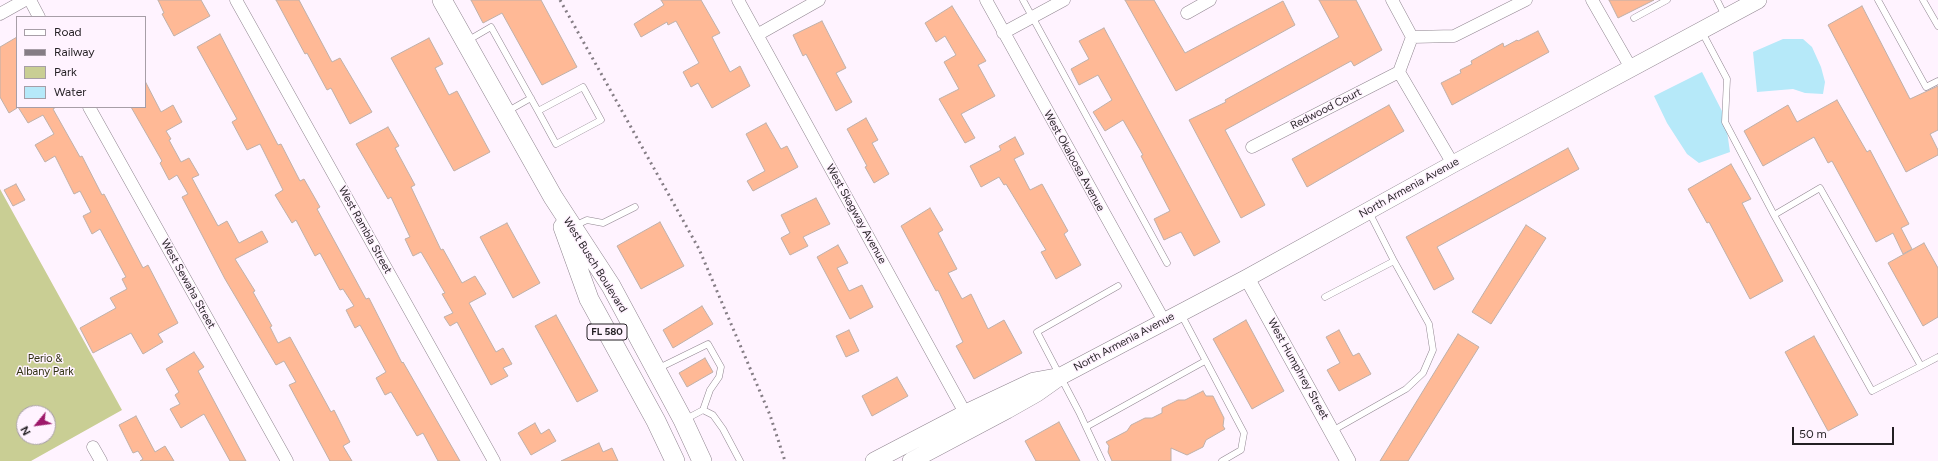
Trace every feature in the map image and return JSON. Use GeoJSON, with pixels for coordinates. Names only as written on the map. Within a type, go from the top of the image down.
{"type":"FeatureCollection","features":[{"type":"Feature","properties":{"kind":"main road","name":"West Busch Boulevard"},"geometry":{"type":"LineString","coordinates":[[442,0],[553,197],[611,286],[683,420],[702,461]]}},
{"type":"Feature","properties":{"kind":"main road","name":"North Armenia Avenue"},"geometry":{"type":"LineString","coordinates":[[911,461],[1037,393],[1060,376],[1247,278],[1453,164],[1758,0]]}},
{"type":"Feature","properties":{"kind":"main road","name":"West Busch Boulevard"},"geometry":{"type":"LineString","coordinates":[[553,197],[589,299],[656,421],[675,461]]}},
{"type":"Feature","properties":{"kind":"main road","name":"North Armenia Avenue"},"geometry":{"type":"LineString","coordinates":[[874,461],[966,413],[1034,381],[1060,376]]}},
{"type":"Feature","properties":{"kind":"street"},"geometry":{"type":"LineString","coordinates":[[0,14],[25,0]]}},
{"type":"Feature","properties":{"kind":"street"},"geometry":{"type":"LineString","coordinates":[[30,0],[38,16]]}},
{"type":"Feature","properties":{"kind":"street","name":"West Rambla Street"},"geometry":{"type":"LineString","coordinates":[[236,0],[494,461]]}},
{"type":"Feature","properties":{"kind":"street","name":"West Skagway Avenue"},"geometry":{"type":"LineString","coordinates":[[738,0],[974,428]]}},
{"type":"Feature","properties":{"kind":"street"},"geometry":{"type":"LineString","coordinates":[[757,35],[819,0]]}},
{"type":"Feature","properties":{"kind":"street","name":"West Okaloosa Avenue"},"geometry":{"type":"LineString","coordinates":[[986,0],[1164,321]]}},
{"type":"Feature","properties":{"kind":"street"},"geometry":{"type":"LineString","coordinates":[[1003,33],[1064,0]]}},
{"type":"Feature","properties":{"kind":"street"},"geometry":{"type":"LineString","coordinates":[[1187,13],[1210,0]]}},
{"type":"Feature","properties":{"kind":"street"},"geometry":{"type":"LineString","coordinates":[[1392,0],[1412,37],[1399,72],[1453,164]]}},
{"type":"Feature","properties":{"kind":"street"},"geometry":{"type":"LineString","coordinates":[[1412,37],[1454,36],[1526,0]]}},
{"type":"Feature","properties":{"kind":"street"},"geometry":{"type":"LineString","coordinates":[[1592,0],[1631,68]]}},
{"type":"Feature","properties":{"kind":"street","name":"Redwood Court"},"geometry":{"type":"LineString","coordinates":[[1252,147],[1399,72]]}},
{"type":"Feature","properties":{"kind":"street","name":"West Sewaha Street"},"geometry":{"type":"LineString","coordinates":[[90,108],[287,461]]}},
{"type":"Feature","properties":{"kind":"street","name":"West Humphrey Street"},"geometry":{"type":"LineString","coordinates":[[1247,278],[1348,461]]}},
{"type":"Feature","properties":{"kind":"street"},"geometry":{"type":"LineString","coordinates":[[93,447],[101,461]]}},
{"type":"Feature","properties":{"kind":"lane"},"geometry":{"type":"LineString","coordinates":[[1023,0],[1167,263]]}},
{"type":"Feature","properties":{"kind":"lane"},"geometry":{"type":"LineString","coordinates":[[1634,18],[1667,0]]}},
{"type":"Feature","properties":{"kind":"lane"},"geometry":{"type":"LineString","coordinates":[[1717,0],[1726,17]]}},
{"type":"Feature","properties":{"kind":"lane"},"geometry":{"type":"LineString","coordinates":[[1878,0],[1926,87],[1938,81]]}},
{"type":"Feature","properties":{"kind":"lane"},"geometry":{"type":"LineString","coordinates":[[1923,0],[1938,26]]}},
{"type":"Feature","properties":{"kind":"lane"},"geometry":{"type":"LineString","coordinates":[[465,42],[491,27],[556,144],[601,120],[583,87],[538,111]]}},
{"type":"Feature","properties":{"kind":"lane"},"geometry":{"type":"LineString","coordinates":[[1701,31],[1727,79],[1725,122],[1774,215],[1872,391],[1938,357]]}},
{"type":"Feature","properties":{"kind":"lane"},"geometry":{"type":"LineString","coordinates":[[505,112],[531,98]]}},
{"type":"Feature","properties":{"kind":"lane"},"geometry":{"type":"LineString","coordinates":[[1774,215],[1820,188],[1921,366]]}},
{"type":"Feature","properties":{"kind":"lane"},"geometry":{"type":"LineString","coordinates":[[572,227],[587,220],[603,223],[635,207]]}},
{"type":"Feature","properties":{"kind":"lane"},"geometry":{"type":"LineString","coordinates":[[1332,431],[1406,389],[1423,372],[1433,350],[1429,324],[1394,261],[1369,210]]}},
{"type":"Feature","properties":{"kind":"lane"},"geometry":{"type":"LineString","coordinates":[[1325,297],[1394,261]]}},
{"type":"Feature","properties":{"kind":"lane"},"geometry":{"type":"LineString","coordinates":[[1102,461],[1037,332],[1118,286]]}},
{"type":"Feature","properties":{"kind":"lane"},"geometry":{"type":"LineString","coordinates":[[1180,312],[1244,433],[1241,450],[1222,461]]}},
{"type":"Feature","properties":{"kind":"lane"},"geometry":{"type":"LineString","coordinates":[[656,369],[708,344],[721,367],[719,377],[710,390],[703,410],[683,420]]}},
{"type":"Feature","properties":{"kind":"lane"},"geometry":{"type":"LineString","coordinates":[[1086,427],[1205,361]]}},
{"type":"Feature","properties":{"kind":"lane"},"geometry":{"type":"LineString","coordinates":[[703,410],[713,415],[720,424],[740,461]]}},
{"type":"Feature","properties":{"kind":"green space","name":"Perio & Albany Park"},"geometry":{"type":"Polygon","coordinates":[[[0,189],[122,410],[31,461],[0,461],[0,189]]]}},
{"type":"Feature","properties":{"kind":"water"},"geometry":{"type":"Polygon","coordinates":[[[1783,39],[1803,39],[1812,47],[1821,67],[1825,82],[1823,94],[1805,93],[1793,89],[1757,92],[1753,52],[1783,39]]]}},
{"type":"Feature","properties":{"kind":"water"},"geometry":{"type":"Polygon","coordinates":[[[1702,72],[1725,117],[1730,152],[1699,163],[1687,154],[1667,123],[1654,96],[1702,72]]]}},
{"type":"Feature","properties":{"kind":"building"},"geometry":{"type":"Polygon","coordinates":[[[158,0],[201,0],[210,16],[174,36],[162,14],[164,13],[158,0]]]}},
{"type":"Feature","properties":{"kind":"building"},"geometry":{"type":"Polygon","coordinates":[[[276,0],[299,0],[332,62],[340,58],[372,112],[350,124],[331,88],[327,90],[307,53],[305,54],[276,0]]]}},
{"type":"Feature","properties":{"kind":"building"},"geometry":{"type":"Polygon","coordinates":[[[471,0],[541,0],[577,67],[542,85],[502,13],[483,23],[471,0]]]}},
{"type":"Feature","properties":{"kind":"building"},"geometry":{"type":"Polygon","coordinates":[[[661,0],[701,0],[720,33],[712,37],[730,72],[740,66],[750,86],[712,108],[698,83],[691,87],[683,72],[699,63],[676,21],[668,25],[667,22],[641,37],[634,24],[664,5],[661,0]]]}},
{"type":"Feature","properties":{"kind":"building"},"geometry":{"type":"Polygon","coordinates":[[[1125,0],[1154,0],[1185,53],[1283,1],[1295,25],[1176,91],[1125,0]]]}},
{"type":"Feature","properties":{"kind":"building"},"geometry":{"type":"Polygon","coordinates":[[[1319,0],[1356,0],[1382,50],[1354,66],[1351,61],[1225,130],[1265,205],[1241,218],[1189,120],[1226,102],[1225,100],[1339,37],[1319,0]]]}},
{"type":"Feature","properties":{"kind":"building"},"geometry":{"type":"Polygon","coordinates":[[[1609,0],[1654,0],[1618,18],[1609,0]]]}},
{"type":"Feature","properties":{"kind":"building"},"geometry":{"type":"Polygon","coordinates":[[[952,6],[986,61],[978,65],[995,96],[961,114],[975,138],[965,143],[939,99],[959,89],[944,62],[956,55],[945,36],[936,42],[925,23],[952,6]]]}},
{"type":"Feature","properties":{"kind":"building"},"geometry":{"type":"Polygon","coordinates":[[[1862,6],[1910,99],[1938,86],[1938,130],[1930,134],[1938,150],[1938,155],[1906,172],[1828,25],[1862,6]]]}},
{"type":"Feature","properties":{"kind":"building"},"geometry":{"type":"Polygon","coordinates":[[[822,21],[846,68],[836,73],[852,102],[836,111],[806,54],[803,56],[793,35],[822,21]]]}},
{"type":"Feature","properties":{"kind":"building"},"geometry":{"type":"Polygon","coordinates":[[[1104,28],[1220,242],[1194,256],[1181,232],[1164,240],[1154,219],[1170,211],[1141,156],[1143,155],[1123,120],[1105,131],[1093,112],[1112,100],[1098,75],[1079,85],[1071,69],[1089,59],[1079,41],[1104,28]]]}},
{"type":"Feature","properties":{"kind":"building"},"geometry":{"type":"Polygon","coordinates":[[[1538,31],[1549,52],[1452,105],[1441,83],[1461,73],[1460,70],[1472,64],[1471,61],[1503,43],[1504,47],[1538,31]]]}},
{"type":"Feature","properties":{"kind":"building"},"geometry":{"type":"Polygon","coordinates":[[[220,34],[278,145],[281,144],[300,181],[304,179],[320,207],[317,209],[366,299],[369,298],[402,363],[403,362],[460,461],[438,461],[423,433],[417,436],[391,392],[385,395],[376,378],[386,372],[360,325],[355,328],[346,310],[354,306],[343,289],[340,290],[320,253],[315,256],[296,220],[292,223],[275,195],[283,190],[260,144],[247,150],[232,122],[237,119],[197,47],[220,34]]]}},
{"type":"Feature","properties":{"kind":"building"},"geometry":{"type":"Polygon","coordinates":[[[16,38],[17,108],[9,113],[0,97],[0,47],[16,38]]]}},
{"type":"Feature","properties":{"kind":"building"},"geometry":{"type":"Polygon","coordinates":[[[429,38],[443,64],[435,68],[449,95],[457,91],[490,152],[454,171],[391,58],[429,38]]]}},
{"type":"Feature","properties":{"kind":"building"},"geometry":{"type":"Polygon","coordinates":[[[146,83],[161,112],[173,105],[182,122],[166,131],[171,139],[169,140],[181,162],[189,158],[199,175],[192,178],[218,226],[227,221],[239,243],[262,231],[268,242],[235,259],[255,291],[253,292],[272,326],[270,327],[278,343],[290,337],[331,412],[334,410],[350,442],[343,446],[352,461],[330,461],[289,385],[296,382],[284,361],[276,365],[225,279],[182,197],[188,194],[177,175],[169,180],[160,163],[162,161],[132,108],[146,108],[146,83]]]}},
{"type":"Feature","properties":{"kind":"building"},"geometry":{"type":"Polygon","coordinates":[[[1837,100],[1867,152],[1870,150],[1909,224],[1901,228],[1912,249],[1903,254],[1893,233],[1876,242],[1832,161],[1828,163],[1814,137],[1763,166],[1744,131],[1788,105],[1797,122],[1837,100]]]}},
{"type":"Feature","properties":{"kind":"building"},"geometry":{"type":"Polygon","coordinates":[[[1389,105],[1404,131],[1307,187],[1292,159],[1389,105]]]}},
{"type":"Feature","properties":{"kind":"building"},"geometry":{"type":"Polygon","coordinates":[[[19,108],[54,108],[53,109],[80,157],[82,156],[102,195],[104,194],[143,268],[148,265],[178,323],[158,334],[163,342],[143,354],[131,333],[93,353],[80,328],[116,308],[110,298],[127,289],[122,279],[126,277],[100,229],[92,234],[83,216],[91,212],[80,191],[74,194],[55,156],[45,162],[35,145],[54,134],[43,115],[28,123],[19,108]]]}},
{"type":"Feature","properties":{"kind":"building"},"geometry":{"type":"Polygon","coordinates":[[[866,118],[878,140],[872,143],[889,174],[874,183],[865,167],[867,166],[847,129],[866,118]]]}},
{"type":"Feature","properties":{"kind":"building"},"geometry":{"type":"Polygon","coordinates":[[[766,123],[781,149],[787,146],[798,167],[753,191],[747,181],[765,171],[746,134],[766,123]]]}},
{"type":"Feature","properties":{"kind":"building"},"geometry":{"type":"Polygon","coordinates":[[[388,127],[399,146],[395,148],[415,185],[411,187],[441,250],[443,249],[462,283],[475,276],[486,294],[469,303],[496,352],[503,348],[512,364],[503,368],[508,376],[491,385],[457,322],[450,326],[444,317],[453,313],[442,294],[445,293],[421,252],[413,256],[405,239],[410,237],[391,197],[388,199],[356,144],[388,127]]]}},
{"type":"Feature","properties":{"kind":"building"},"geometry":{"type":"Polygon","coordinates":[[[1015,137],[1024,154],[1014,159],[1030,190],[1042,184],[1068,231],[1064,234],[1081,265],[1056,279],[1041,252],[1046,250],[1006,184],[1004,185],[999,177],[981,187],[970,166],[1001,150],[999,146],[1015,137]]]}},
{"type":"Feature","properties":{"kind":"building"},"geometry":{"type":"Polygon","coordinates":[[[1568,148],[1579,169],[1437,247],[1454,279],[1434,290],[1406,237],[1568,148]]]}},
{"type":"Feature","properties":{"kind":"building"},"geometry":{"type":"Polygon","coordinates":[[[1731,164],[1751,199],[1742,203],[1783,281],[1750,299],[1709,222],[1707,223],[1688,189],[1731,164]]]}},
{"type":"Feature","properties":{"kind":"building"},"geometry":{"type":"Polygon","coordinates":[[[16,184],[25,200],[13,206],[4,190],[16,184]]]}},
{"type":"Feature","properties":{"kind":"building"},"geometry":{"type":"Polygon","coordinates":[[[816,198],[830,224],[803,237],[808,246],[790,255],[781,238],[790,233],[781,215],[816,198]]]}},
{"type":"Feature","properties":{"kind":"building"},"geometry":{"type":"Polygon","coordinates":[[[930,208],[943,230],[938,233],[957,269],[948,273],[962,299],[971,294],[988,329],[1004,320],[1022,353],[974,379],[956,346],[963,342],[938,290],[936,291],[901,226],[930,208]]]}},
{"type":"Feature","properties":{"kind":"building"},"geometry":{"type":"Polygon","coordinates":[[[660,222],[684,266],[641,289],[617,246],[660,222]]]}},
{"type":"Feature","properties":{"kind":"building"},"geometry":{"type":"Polygon","coordinates":[[[507,223],[540,283],[513,298],[480,237],[507,223]]]}},
{"type":"Feature","properties":{"kind":"building"},"geometry":{"type":"Polygon","coordinates":[[[1526,225],[1546,238],[1491,324],[1472,312],[1526,225]]]}},
{"type":"Feature","properties":{"kind":"building"},"geometry":{"type":"Polygon","coordinates":[[[1924,243],[1938,268],[1938,317],[1923,326],[1888,263],[1924,243]]]}},
{"type":"Feature","properties":{"kind":"building"},"geometry":{"type":"Polygon","coordinates":[[[838,245],[848,263],[837,268],[849,291],[862,285],[873,307],[850,319],[817,257],[838,245]]]}},
{"type":"Feature","properties":{"kind":"building"},"geometry":{"type":"Polygon","coordinates":[[[702,306],[713,324],[673,348],[663,330],[702,306]]]}},
{"type":"Feature","properties":{"kind":"building"},"geometry":{"type":"Polygon","coordinates":[[[556,315],[598,391],[577,402],[535,326],[556,315]]]}},
{"type":"Feature","properties":{"kind":"building"},"geometry":{"type":"Polygon","coordinates":[[[1246,320],[1284,391],[1252,409],[1213,339],[1246,320]]]}},
{"type":"Feature","properties":{"kind":"building"},"geometry":{"type":"Polygon","coordinates":[[[849,330],[859,351],[846,357],[836,336],[849,330]]]}},
{"type":"Feature","properties":{"kind":"building"},"geometry":{"type":"Polygon","coordinates":[[[1339,330],[1353,356],[1359,353],[1371,374],[1339,391],[1327,370],[1340,363],[1326,337],[1339,330]]]}},
{"type":"Feature","properties":{"kind":"building"},"geometry":{"type":"Polygon","coordinates":[[[1458,334],[1479,347],[1408,461],[1380,461],[1458,334]]]}},
{"type":"Feature","properties":{"kind":"building"},"geometry":{"type":"Polygon","coordinates":[[[1814,336],[1858,415],[1828,431],[1785,352],[1814,336]]]}},
{"type":"Feature","properties":{"kind":"building"},"geometry":{"type":"Polygon","coordinates":[[[194,352],[204,367],[198,371],[246,461],[230,461],[204,414],[181,428],[170,409],[180,404],[175,395],[179,392],[166,369],[194,352]]]}},
{"type":"Feature","properties":{"kind":"building"},"geometry":{"type":"Polygon","coordinates":[[[705,358],[713,372],[687,387],[679,373],[705,358]]]}},
{"type":"Feature","properties":{"kind":"building"},"geometry":{"type":"Polygon","coordinates":[[[897,377],[908,396],[872,416],[862,396],[897,377]]]}},
{"type":"Feature","properties":{"kind":"building"},"geometry":{"type":"Polygon","coordinates":[[[1203,391],[1206,396],[1213,396],[1224,418],[1223,426],[1225,429],[1206,440],[1203,447],[1187,455],[1171,448],[1171,461],[1112,461],[1108,452],[1109,446],[1106,442],[1127,431],[1131,425],[1145,418],[1152,418],[1162,413],[1162,408],[1178,400],[1185,400],[1203,391]]]}},
{"type":"Feature","properties":{"kind":"building"},"geometry":{"type":"Polygon","coordinates":[[[136,416],[155,452],[165,446],[174,461],[140,461],[143,459],[138,451],[133,453],[119,425],[136,416]]]}},
{"type":"Feature","properties":{"kind":"building"},"geometry":{"type":"Polygon","coordinates":[[[1059,422],[1080,461],[1036,461],[1025,441],[1059,422]]]}},
{"type":"Feature","properties":{"kind":"building"},"geometry":{"type":"Polygon","coordinates":[[[535,423],[541,434],[549,429],[556,441],[531,455],[518,433],[535,423]]]}},
{"type":"Feature","properties":{"kind":"building"},"geometry":{"type":"Polygon","coordinates":[[[599,443],[603,452],[612,448],[618,461],[561,461],[599,443]]]}},
{"type":"Feature","properties":{"kind":"railway"},"geometry":{"type":"LineString","coordinates":[[560,0],[699,249],[770,415],[785,461]]}}]}
